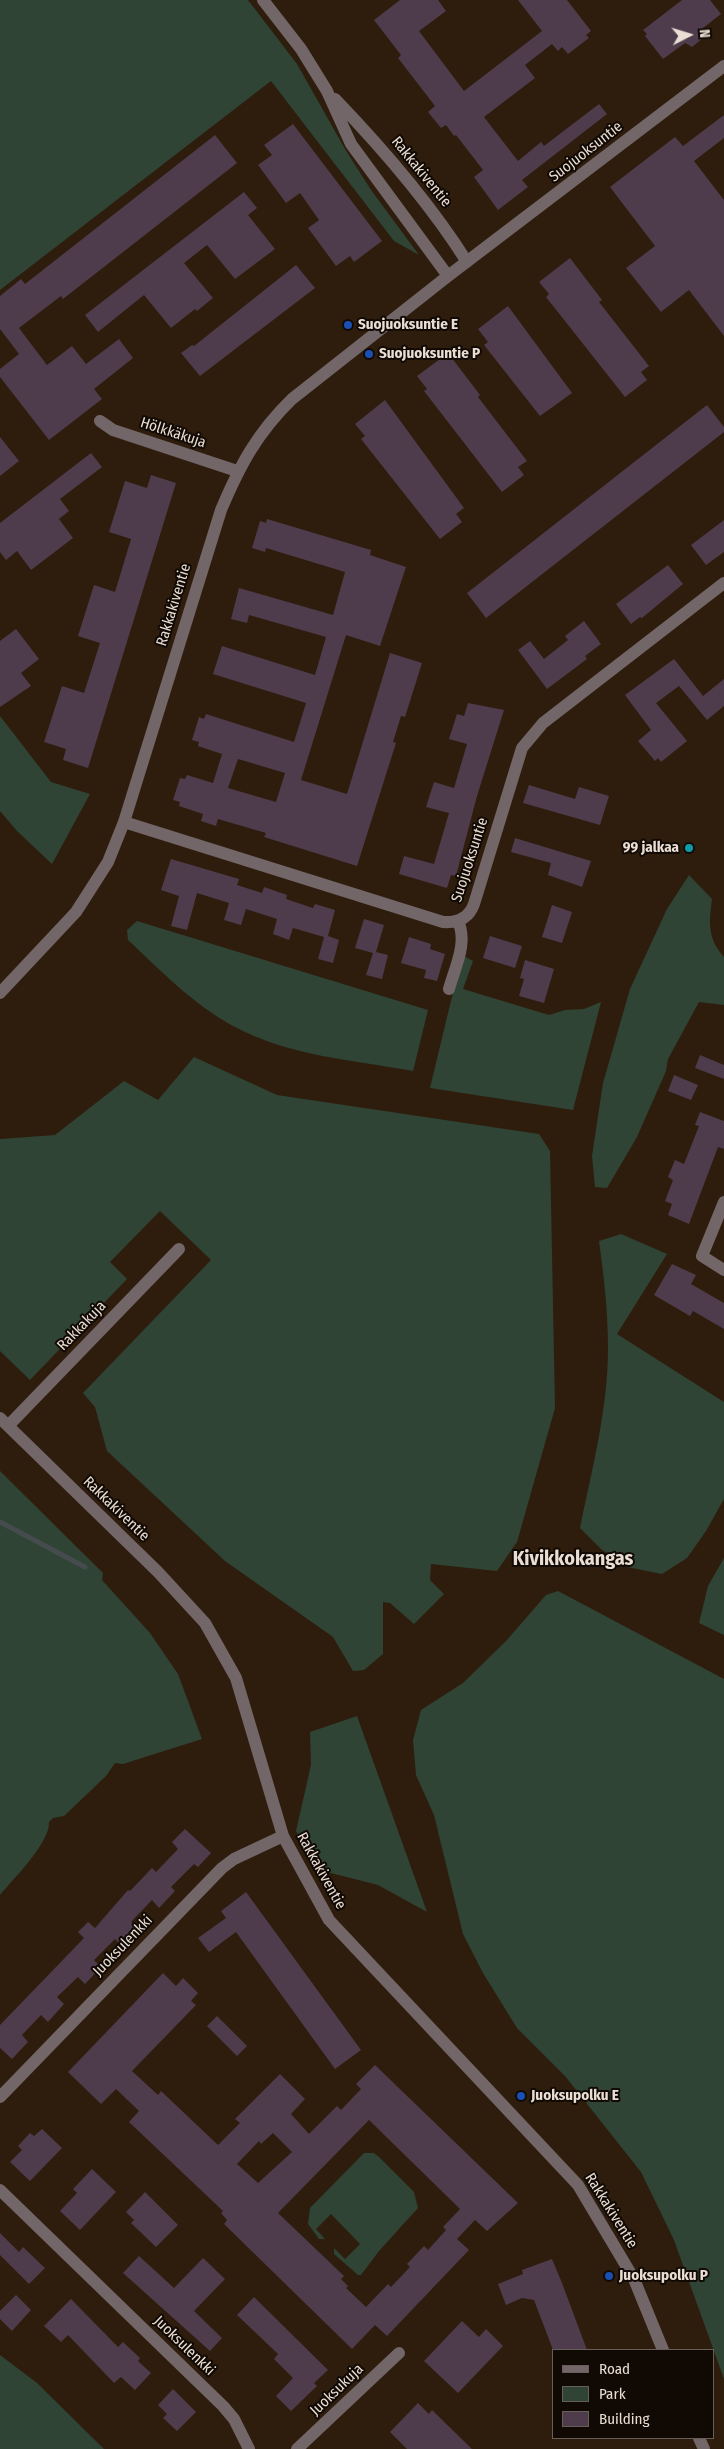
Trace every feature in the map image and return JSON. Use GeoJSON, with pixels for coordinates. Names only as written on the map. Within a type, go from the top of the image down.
{"type":"FeatureCollection","features":[{"type":"Feature","properties":{"kind":"street","name":"Rakkakiventie"},"geometry":{"type":"LineString","coordinates":[[263,0],[301,49],[327,91],[352,144],[448,276]]}},
{"type":"Feature","properties":{"kind":"street","name":"Suojuoksuntie"},"geometry":{"type":"LineString","coordinates":[[467,262],[724,66]]}},
{"type":"Feature","properties":{"kind":"street","name":"Rakkakiventie"},"geometry":{"type":"LineString","coordinates":[[0,993],[76,912],[108,862],[124,822],[221,510],[237,472],[253,444],[292,399],[467,262],[450,236],[371,136],[327,91]]}},
{"type":"Feature","properties":{"kind":"street","name":"Hölkkäkuja"},"geometry":{"type":"LineString","coordinates":[[100,421],[120,433],[237,472]]}},
{"type":"Feature","properties":{"kind":"street","name":"Suojuoksuntie"},"geometry":{"type":"LineString","coordinates":[[124,822],[443,922],[458,921],[466,917],[474,904],[522,748],[542,723],[724,582]]}},
{"type":"Feature","properties":{"kind":"street"},"geometry":{"type":"LineString","coordinates":[[449,989],[463,940],[463,931],[458,921]]}},
{"type":"Feature","properties":{"kind":"street"},"geometry":{"type":"LineString","coordinates":[[724,1202],[702,1256],[724,1270]]}},
{"type":"Feature","properties":{"kind":"street","name":"Rakkakuja"},"geometry":{"type":"LineString","coordinates":[[4,1422],[179,1249]]}},
{"type":"Feature","properties":{"kind":"street","name":"Rakkakiventie"},"geometry":{"type":"LineString","coordinates":[[4,1422],[158,1572],[205,1623],[236,1678],[283,1836],[329,1920],[578,2185],[634,2279],[663,2349]]}},
{"type":"Feature","properties":{"kind":"street","name":"Juoksulenkki"},"geometry":{"type":"LineString","coordinates":[[0,2097],[222,1868],[234,1858],[283,1836]]}},
{"type":"Feature","properties":{"kind":"street","name":"Juoksulenkki"},"geometry":{"type":"LineString","coordinates":[[0,2190],[223,2406],[234,2419],[249,2449]]}},
{"type":"Feature","properties":{"kind":"street","name":"Juoksukuja"},"geometry":{"type":"LineString","coordinates":[[297,2449],[399,2353]]}},
{"type":"Feature","properties":{"kind":"green space"},"geometry":{"type":"Polygon","coordinates":[[[0,0],[248,0],[297,64],[345,149],[371,190],[419,255],[394,241],[271,81],[0,290],[0,0]]]}},
{"type":"Feature","properties":{"kind":"green space"},"geometry":{"type":"Polygon","coordinates":[[[0,716],[51,782],[90,794],[52,864],[17,831],[0,811],[0,716]]]}},
{"type":"Feature","properties":{"kind":"green space"},"geometry":{"type":"Polygon","coordinates":[[[689,875],[712,899],[710,915],[712,936],[718,950],[724,957],[724,1005],[699,1002],[668,1059],[666,1071],[637,1137],[607,1188],[595,1187],[592,1156],[603,1083],[630,989],[667,909],[689,875]]]}},
{"type":"Feature","properties":{"kind":"green space"},"geometry":{"type":"Polygon","coordinates":[[[137,921],[428,1010],[413,1071],[298,1051],[254,1036],[233,1026],[204,1008],[128,940],[127,930],[137,921]]]}},
{"type":"Feature","properties":{"kind":"green space"},"geometry":{"type":"Polygon","coordinates":[[[462,955],[473,961],[463,989],[549,1015],[565,1010],[584,1009],[601,1002],[573,1110],[430,1088],[462,955]]]}},
{"type":"Feature","properties":{"kind":"green space"},"geometry":{"type":"Polygon","coordinates":[[[194,1057],[277,1095],[539,1134],[550,1151],[555,1408],[517,1542],[497,1571],[431,1564],[430,1580],[444,1594],[414,1624],[390,1603],[383,1602],[383,1654],[364,1670],[353,1671],[333,1637],[225,1561],[107,1451],[95,1407],[83,1393],[211,1260],[160,1211],[110,1262],[127,1279],[30,1380],[0,1351],[0,1139],[55,1135],[124,1081],[158,1100],[194,1057]]]}},
{"type":"Feature","properties":{"kind":"green space"},"geometry":{"type":"Polygon","coordinates":[[[621,1234],[667,1254],[617,1334],[724,1402],[724,1499],[706,1531],[687,1558],[662,1574],[627,1567],[601,1549],[580,1528],[602,1416],[607,1371],[606,1308],[599,1241],[621,1234]]]}},
{"type":"Feature","properties":{"kind":"green space"},"geometry":{"type":"Polygon","coordinates":[[[0,1471],[103,1573],[102,1580],[150,1633],[178,1674],[202,1739],[123,1764],[115,1763],[106,1776],[64,1816],[53,1818],[49,1822],[44,1840],[0,1895],[0,1471]]]}},
{"type":"Feature","properties":{"kind":"green space"},"geometry":{"type":"Polygon","coordinates":[[[724,1558],[724,1635],[699,1623],[708,1586],[724,1558]]]}},
{"type":"Feature","properties":{"kind":"green space"},"geometry":{"type":"Polygon","coordinates":[[[558,1591],[724,1679],[724,2379],[674,2240],[641,2172],[565,2076],[517,2028],[483,1973],[463,1934],[434,1815],[416,1775],[413,1740],[421,1710],[463,1683],[506,1641],[546,1595],[558,1591]]]}},
{"type":"Feature","properties":{"kind":"green space"},"geometry":{"type":"Polygon","coordinates":[[[357,1716],[427,1912],[378,1885],[315,1869],[296,1831],[311,1765],[310,1732],[357,1716]]]}},
{"type":"Feature","properties":{"kind":"green space"},"geometry":{"type":"Polygon","coordinates":[[[364,2153],[374,2153],[414,2192],[418,2208],[379,2251],[361,2275],[358,2275],[334,2254],[334,2248],[345,2259],[360,2244],[331,2214],[316,2229],[325,2239],[319,2239],[308,2224],[310,2208],[364,2153]]]}},
{"type":"Feature","properties":{"kind":"green space"},"geometry":{"type":"Polygon","coordinates":[[[0,2355],[37,2383],[104,2449],[0,2449],[0,2355]]]}},
{"type":"Feature","properties":{"kind":"building"},"geometry":{"type":"Polygon","coordinates":[[[400,0],[438,0],[446,11],[419,31],[464,91],[542,31],[518,0],[567,0],[591,31],[586,35],[589,38],[568,54],[562,47],[558,51],[552,44],[525,65],[535,78],[484,117],[518,161],[541,142],[544,146],[599,104],[607,114],[522,180],[528,187],[498,210],[474,177],[483,170],[456,135],[454,136],[446,125],[441,128],[428,112],[435,106],[398,58],[401,55],[374,20],[400,0]]]}},
{"type":"Feature","properties":{"kind":"building"},"geometry":{"type":"Polygon","coordinates":[[[682,0],[710,0],[721,14],[698,32],[703,38],[692,47],[685,43],[663,59],[645,36],[647,34],[643,30],[682,0]]]}},
{"type":"Feature","properties":{"kind":"building"},"geometry":{"type":"Polygon","coordinates":[[[724,115],[724,138],[694,161],[724,200],[724,336],[689,290],[661,312],[626,268],[655,246],[610,187],[675,137],[683,146],[724,115]]]}},
{"type":"Feature","properties":{"kind":"building"},"geometry":{"type":"Polygon","coordinates":[[[293,124],[382,241],[354,262],[350,256],[336,266],[308,228],[319,220],[300,193],[286,203],[258,165],[272,155],[264,145],[293,124]]]}},
{"type":"Feature","properties":{"kind":"building"},"geometry":{"type":"Polygon","coordinates":[[[215,135],[237,163],[63,299],[61,296],[19,328],[47,365],[72,346],[86,364],[119,339],[133,358],[94,389],[102,399],[49,440],[0,377],[0,369],[19,354],[0,329],[0,296],[21,279],[25,284],[215,135]]]}},
{"type":"Feature","properties":{"kind":"building"},"geometry":{"type":"Polygon","coordinates":[[[244,192],[257,208],[248,215],[275,249],[235,279],[207,245],[184,263],[213,298],[197,311],[195,309],[171,328],[144,295],[98,332],[85,315],[244,192]]]}},
{"type":"Feature","properties":{"kind":"building"},"geometry":{"type":"Polygon","coordinates":[[[570,258],[602,300],[599,302],[649,366],[641,372],[647,380],[625,397],[546,297],[549,294],[539,282],[570,258]]]}},
{"type":"Feature","properties":{"kind":"building"},"geometry":{"type":"Polygon","coordinates":[[[296,265],[315,288],[200,376],[181,353],[192,345],[194,346],[296,265]]]}},
{"type":"Feature","properties":{"kind":"building"},"geometry":{"type":"Polygon","coordinates":[[[508,306],[572,393],[540,416],[484,345],[488,342],[478,329],[508,306]]]}},
{"type":"Feature","properties":{"kind":"building"},"geometry":{"type":"Polygon","coordinates":[[[448,353],[480,395],[478,397],[527,461],[518,467],[524,475],[502,492],[424,391],[427,389],[417,376],[448,353]]]}},
{"type":"Feature","properties":{"kind":"building"},"geometry":{"type":"Polygon","coordinates":[[[385,400],[464,508],[456,514],[462,522],[440,539],[361,439],[365,436],[355,424],[385,400]]]}},
{"type":"Feature","properties":{"kind":"building"},"geometry":{"type":"Polygon","coordinates":[[[707,405],[724,427],[724,432],[486,618],[467,593],[707,405]]]}},
{"type":"Feature","properties":{"kind":"building"},"geometry":{"type":"Polygon","coordinates":[[[0,437],[19,461],[0,476],[0,437]]]}},
{"type":"Feature","properties":{"kind":"building"},"geometry":{"type":"Polygon","coordinates":[[[91,453],[102,467],[60,499],[69,511],[59,519],[73,538],[31,570],[17,551],[6,560],[0,552],[0,523],[91,453]]]}},
{"type":"Feature","properties":{"kind":"building"},"geometry":{"type":"Polygon","coordinates":[[[151,475],[176,483],[88,768],[63,760],[66,749],[44,742],[62,686],[84,693],[100,643],[78,636],[94,585],[115,592],[131,539],[109,532],[125,481],[147,488],[151,475]]]}},
{"type":"Feature","properties":{"kind":"building"},"geometry":{"type":"Polygon","coordinates":[[[267,519],[371,550],[370,555],[406,567],[380,646],[346,635],[301,780],[347,794],[390,653],[422,663],[405,717],[401,716],[393,742],[396,743],[357,866],[264,837],[266,833],[218,819],[216,826],[201,821],[203,814],[179,806],[180,802],[173,800],[180,778],[185,779],[187,775],[213,783],[222,754],[198,746],[199,742],[192,740],[199,717],[204,719],[206,714],[294,742],[306,703],[213,674],[222,646],[315,675],[326,637],[249,615],[247,623],[231,619],[239,588],[333,615],[345,572],[266,548],[265,552],[252,548],[260,521],[266,523],[267,519]],[[238,759],[228,788],[276,802],[285,773],[238,759]]]}},
{"type":"Feature","properties":{"kind":"building"},"geometry":{"type":"Polygon","coordinates":[[[724,520],[724,552],[706,565],[691,545],[724,520]]]}},
{"type":"Feature","properties":{"kind":"building"},"geometry":{"type":"Polygon","coordinates":[[[668,565],[683,584],[642,618],[640,617],[631,624],[616,604],[668,565]]]}},
{"type":"Feature","properties":{"kind":"building"},"geometry":{"type":"Polygon","coordinates":[[[584,621],[601,644],[585,656],[587,659],[547,689],[518,650],[530,641],[544,659],[568,640],[565,636],[584,621]]]}},
{"type":"Feature","properties":{"kind":"building"},"geometry":{"type":"Polygon","coordinates":[[[16,629],[39,659],[21,673],[31,686],[0,707],[0,641],[16,629]]]}},
{"type":"Feature","properties":{"kind":"building"},"geometry":{"type":"Polygon","coordinates":[[[674,659],[703,696],[724,679],[724,706],[707,720],[679,686],[656,703],[687,741],[661,762],[658,758],[655,761],[638,741],[651,730],[625,695],[674,659]]]}},
{"type":"Feature","properties":{"kind":"building"},"geometry":{"type":"Polygon","coordinates":[[[468,703],[504,710],[477,796],[456,876],[451,875],[447,888],[399,874],[404,856],[434,864],[449,813],[426,807],[434,782],[454,788],[467,744],[449,739],[457,714],[464,716],[468,703]]]}},
{"type":"Feature","properties":{"kind":"building"},"geometry":{"type":"Polygon","coordinates":[[[529,785],[575,799],[579,787],[609,796],[600,825],[523,803],[529,785]]]}},
{"type":"Feature","properties":{"kind":"building"},"geometry":{"type":"Polygon","coordinates":[[[515,838],[591,861],[582,887],[548,875],[551,863],[511,852],[515,838]]]}},
{"type":"Feature","properties":{"kind":"building"},"geometry":{"type":"Polygon","coordinates":[[[171,859],[239,879],[237,885],[262,893],[264,887],[287,895],[286,899],[313,908],[315,904],[335,910],[328,936],[339,940],[333,963],[318,959],[324,937],[293,928],[289,940],[273,934],[277,919],[246,909],[241,925],[224,920],[229,903],[197,893],[187,930],[171,926],[179,896],[161,890],[171,859]]]}},
{"type":"Feature","properties":{"kind":"building"},"geometry":{"type":"Polygon","coordinates":[[[552,905],[572,912],[562,943],[542,937],[552,905]]]}},
{"type":"Feature","properties":{"kind":"building"},"geometry":{"type":"Polygon","coordinates":[[[364,919],[384,925],[376,952],[388,955],[382,979],[366,975],[373,953],[355,948],[364,919]]]}},
{"type":"Feature","properties":{"kind":"building"},"geometry":{"type":"Polygon","coordinates":[[[490,936],[522,946],[515,968],[483,958],[490,936]]]}},
{"type":"Feature","properties":{"kind":"building"},"geometry":{"type":"Polygon","coordinates":[[[409,937],[431,944],[430,949],[445,954],[437,981],[424,978],[426,970],[401,963],[409,937]]]}},
{"type":"Feature","properties":{"kind":"building"},"geometry":{"type":"Polygon","coordinates":[[[525,960],[554,969],[544,1003],[519,996],[524,979],[520,978],[525,960]]]}},
{"type":"Feature","properties":{"kind":"building"},"geometry":{"type":"Polygon","coordinates":[[[700,1055],[724,1065],[724,1079],[695,1068],[700,1055]]]}},
{"type":"Feature","properties":{"kind":"building"},"geometry":{"type":"Polygon","coordinates":[[[674,1075],[698,1085],[691,1100],[668,1091],[674,1075]]]}},
{"type":"Feature","properties":{"kind":"building"},"geometry":{"type":"Polygon","coordinates":[[[700,1112],[724,1121],[724,1149],[718,1147],[689,1224],[668,1215],[672,1204],[665,1201],[673,1180],[668,1177],[675,1160],[684,1164],[699,1126],[695,1125],[700,1112]]]}},
{"type":"Feature","properties":{"kind":"building"},"geometry":{"type":"Polygon","coordinates":[[[672,1264],[696,1275],[691,1284],[724,1303],[724,1329],[693,1311],[690,1316],[654,1295],[672,1264]]]}},
{"type":"Feature","properties":{"kind":"building"},"geometry":{"type":"Polygon","coordinates":[[[185,1829],[211,1853],[198,1867],[194,1864],[171,1887],[175,1891],[159,1908],[152,1900],[131,1922],[138,1929],[122,1946],[115,1939],[94,1960],[101,1967],[85,1984],[78,1977],[57,1997],[64,2004],[48,2022],[41,2015],[22,2035],[28,2042],[12,2059],[0,2048],[0,2025],[84,1938],[78,1932],[88,1922],[95,1928],[128,1890],[130,1891],[152,1868],[156,1872],[178,1849],[172,1842],[185,1829]]]}},
{"type":"Feature","properties":{"kind":"building"},"geometry":{"type":"Polygon","coordinates":[[[246,1892],[361,2050],[335,2069],[236,1932],[209,1952],[198,1938],[226,1918],[221,1911],[246,1892]]]}},
{"type":"Feature","properties":{"kind":"building"},"geometry":{"type":"Polygon","coordinates":[[[163,1973],[176,1986],[183,1978],[198,1993],[191,2001],[196,2005],[132,2071],[158,2095],[161,2091],[218,2145],[240,2123],[235,2119],[280,2074],[305,2099],[291,2114],[309,2134],[337,2106],[341,2110],[361,2089],[356,2084],[375,2065],[518,2203],[487,2231],[475,2220],[457,2239],[469,2250],[387,2336],[375,2325],[352,2349],[224,2224],[227,2220],[221,2213],[223,2211],[129,2122],[139,2111],[116,2089],[101,2104],[68,2072],[163,1973]],[[369,2120],[278,2213],[344,2276],[341,2279],[348,2286],[346,2288],[366,2307],[388,2284],[391,2287],[410,2267],[407,2264],[424,2246],[428,2250],[446,2230],[443,2227],[460,2209],[369,2120]],[[273,2133],[261,2144],[259,2141],[237,2164],[258,2183],[292,2152],[273,2133]]]}},
{"type":"Feature","properties":{"kind":"building"},"geometry":{"type":"Polygon","coordinates":[[[217,2016],[247,2046],[237,2056],[207,2026],[217,2016]]]}},
{"type":"Feature","properties":{"kind":"building"},"geometry":{"type":"Polygon","coordinates":[[[42,2129],[62,2148],[30,2181],[10,2162],[22,2150],[18,2146],[30,2133],[34,2136],[42,2129]]]}},
{"type":"Feature","properties":{"kind":"building"},"geometry":{"type":"Polygon","coordinates":[[[92,2169],[116,2192],[80,2230],[60,2211],[77,2193],[73,2189],[92,2169]]]}},
{"type":"Feature","properties":{"kind":"building"},"geometry":{"type":"Polygon","coordinates":[[[145,2192],[178,2225],[156,2247],[131,2223],[134,2220],[126,2212],[145,2192]]]}},
{"type":"Feature","properties":{"kind":"building"},"geometry":{"type":"Polygon","coordinates":[[[0,2233],[19,2252],[23,2247],[45,2268],[29,2284],[0,2255],[0,2233]]]}},
{"type":"Feature","properties":{"kind":"building"},"geometry":{"type":"Polygon","coordinates":[[[139,2256],[174,2288],[203,2258],[225,2279],[194,2311],[222,2338],[210,2351],[123,2273],[139,2256]]]}},
{"type":"Feature","properties":{"kind":"building"},"geometry":{"type":"Polygon","coordinates":[[[552,2259],[587,2349],[553,2349],[534,2300],[522,2298],[506,2305],[498,2284],[523,2274],[522,2270],[552,2259]]]}},
{"type":"Feature","properties":{"kind":"building"},"geometry":{"type":"Polygon","coordinates":[[[16,2295],[31,2310],[12,2331],[0,2319],[0,2311],[16,2295]]]}},
{"type":"Feature","properties":{"kind":"building"},"geometry":{"type":"Polygon","coordinates":[[[254,2297],[328,2370],[314,2383],[317,2386],[291,2411],[276,2396],[293,2378],[274,2359],[278,2354],[237,2315],[254,2297]]]}},
{"type":"Feature","properties":{"kind":"building"},"geometry":{"type":"Polygon","coordinates":[[[71,2299],[118,2347],[123,2342],[140,2358],[138,2361],[151,2373],[135,2390],[121,2377],[114,2383],[68,2335],[61,2342],[44,2326],[71,2299]]]}},
{"type":"Feature","properties":{"kind":"building"},"geometry":{"type":"Polygon","coordinates":[[[462,2321],[479,2337],[486,2329],[503,2346],[458,2393],[424,2361],[462,2321]]]}},
{"type":"Feature","properties":{"kind":"building"},"geometry":{"type":"Polygon","coordinates":[[[173,2389],[196,2412],[177,2431],[163,2418],[167,2414],[158,2405],[173,2389]]]}},
{"type":"Feature","properties":{"kind":"building"},"geometry":{"type":"Polygon","coordinates":[[[418,2403],[429,2414],[432,2410],[472,2449],[407,2449],[390,2432],[418,2403]]]}},
{"type":"Feature","properties":{"kind":"waterway"},"geometry":{"type":"LineString","coordinates":[[0,1522],[85,1567]]}},
{"type":"Feature","properties":{"kind":"place","name":"Suojuoksuntie E"},"geometry":{"type":"Point","coordinates":[348,325]}},
{"type":"Feature","properties":{"kind":"place","name":"Suojuoksuntie P"},"geometry":{"type":"Point","coordinates":[369,354]}},
{"type":"Feature","properties":{"kind":"place","name":"99 jalkaa"},"geometry":{"type":"Point","coordinates":[689,848]}},
{"type":"Feature","properties":{"kind":"place","name":"Juoksupolku E"},"geometry":{"type":"Point","coordinates":[521,2096]}},
{"type":"Feature","properties":{"kind":"place","name":"Juoksupolku P"},"geometry":{"type":"Point","coordinates":[609,2276]}},
{"type":"Feature","properties":{"kind":"district","name":"Kivikkokangas"},"geometry":{"type":"Point","coordinates":[573,1559]}}]}
